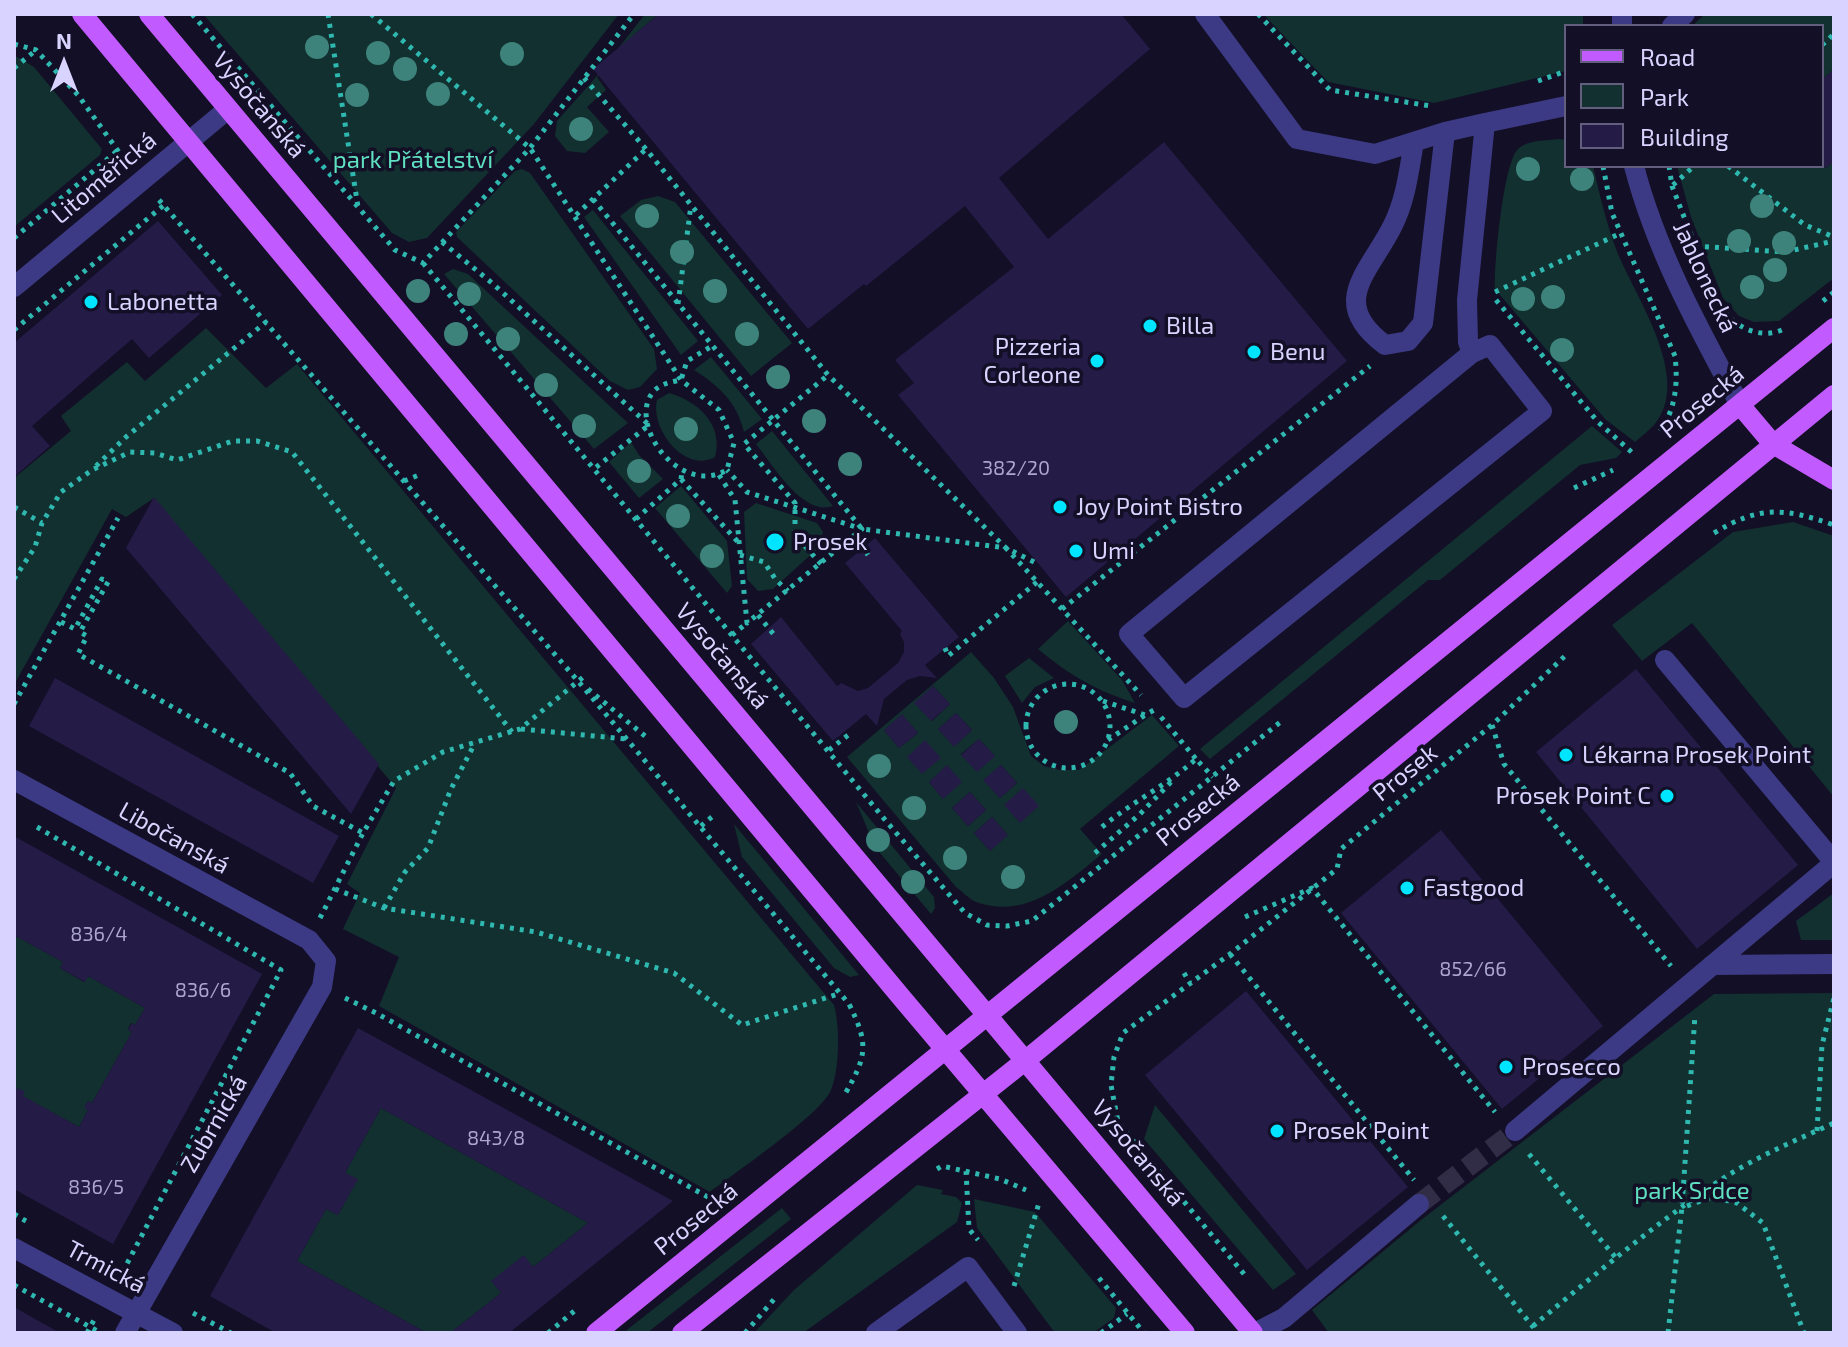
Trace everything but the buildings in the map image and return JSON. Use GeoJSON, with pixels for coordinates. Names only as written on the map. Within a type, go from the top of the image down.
{"type":"FeatureCollection","features":[{"type":"Feature","properties":{"kind":"main road"},"geometry":{"type":"LineString","coordinates":[[82,14],[1185,1333]]}},
{"type":"Feature","properties":{"kind":"main road","name":"Vysočanská"},"geometry":{"type":"LineString","coordinates":[[149,14],[1254,1333]]}},
{"type":"Feature","properties":{"kind":"main road","name":"Prosecká"},"geometry":{"type":"LineString","coordinates":[[596,1333],[1834,328]]}},
{"type":"Feature","properties":{"kind":"main road"},"geometry":{"type":"LineString","coordinates":[[682,1333],[1026,1060],[1834,395]]}},
{"type":"Feature","properties":{"kind":"main road"},"geometry":{"type":"LineString","coordinates":[[1740,405],[1773,444],[1834,480]]}},
{"type":"Feature","properties":{"kind":"street"},"geometry":{"type":"LineString","coordinates":[[1205,14],[1297,139],[1375,154],[1445,132],[1564,106]]}},
{"type":"Feature","properties":{"kind":"street","name":"Litoměřická"},"geometry":{"type":"LineString","coordinates":[[14,287],[228,109]]}},
{"type":"Feature","properties":{"kind":"street"},"geometry":{"type":"LineString","coordinates":[[1472,353],[1468,342],[1467,300],[1485,123]]}},
{"type":"Feature","properties":{"kind":"street"},"geometry":{"type":"LineString","coordinates":[[1414,142],[1406,190],[1393,225],[1358,283],[1355,311],[1368,332],[1385,345],[1408,341],[1423,323],[1445,132]]}},
{"type":"Feature","properties":{"kind":"street","name":"Jablonecká"},"geometry":{"type":"LineString","coordinates":[[1635,168],[1645,208],[1696,324],[1740,405]]}},
{"type":"Feature","properties":{"kind":"street"},"geometry":{"type":"LineString","coordinates":[[1490,345],[1542,411],[1184,698],[1129,634],[1472,353],[1490,345]]}},
{"type":"Feature","properties":{"kind":"street"},"geometry":{"type":"LineString","coordinates":[[1512,1132],[1834,863],[1665,660]]}},
{"type":"Feature","properties":{"kind":"street","name":"Libočanská"},"geometry":{"type":"LineString","coordinates":[[14,780],[309,940]]}},
{"type":"Feature","properties":{"kind":"street"},"geometry":{"type":"LineString","coordinates":[[309,940],[326,961],[322,987]]}},
{"type":"Feature","properties":{"kind":"street"},"geometry":{"type":"LineString","coordinates":[[1712,965],[1834,964]]}},
{"type":"Feature","properties":{"kind":"street","name":"Zubrnická"},"geometry":{"type":"LineString","coordinates":[[125,1333],[322,987]]}},
{"type":"Feature","properties":{"kind":"street"},"geometry":{"type":"LineString","coordinates":[[1254,1333],[1284,1318],[1420,1197]]}},
{"type":"Feature","properties":{"kind":"street","name":"Trmická"},"geometry":{"type":"LineString","coordinates":[[14,1248],[173,1333]]}},
{"type":"Feature","properties":{"kind":"street"},"geometry":{"type":"LineString","coordinates":[[876,1333],[968,1267],[1017,1333]]}},
{"type":"Feature","properties":{"kind":"path"},"geometry":{"type":"LineString","coordinates":[[192,14],[395,250],[423,263],[965,913],[987,925],[1007,926],[1032,921],[1283,720]]}},
{"type":"Feature","properties":{"kind":"path"},"geometry":{"type":"LineString","coordinates":[[328,14],[359,210]]}},
{"type":"Feature","properties":{"kind":"path"},"geometry":{"type":"LineString","coordinates":[[371,14],[530,148],[681,380],[719,410],[734,443],[727,470],[719,475],[682,472],[671,464],[655,442],[647,405],[652,393],[665,383],[681,380]]}},
{"type":"Feature","properties":{"kind":"path"},"geometry":{"type":"LineString","coordinates":[[423,263],[530,148],[634,14]]}},
{"type":"Feature","properties":{"kind":"path"},"geometry":{"type":"LineString","coordinates":[[1258,14],[1330,90],[1442,108]]}},
{"type":"Feature","properties":{"kind":"path"},"geometry":{"type":"LineString","coordinates":[[14,44],[36,50],[78,95],[141,180],[578,681],[841,993],[862,1028],[863,1050],[861,1067],[843,1097]]}},
{"type":"Feature","properties":{"kind":"path"},"geometry":{"type":"LineString","coordinates":[[14,68],[36,50]]}},
{"type":"Feature","properties":{"kind":"path"},"geometry":{"type":"LineString","coordinates":[[1530,83],[1564,72]]}},
{"type":"Feature","properties":{"kind":"path"},"geometry":{"type":"LineString","coordinates":[[584,78],[646,149],[828,375],[1006,548],[1213,777]]}},
{"type":"Feature","properties":{"kind":"path"},"geometry":{"type":"LineString","coordinates":[[576,215],[646,149]]}},
{"type":"Feature","properties":{"kind":"path"},"geometry":{"type":"LineString","coordinates":[[14,238],[117,151]]}},
{"type":"Feature","properties":{"kind":"path"},"geometry":{"type":"LineString","coordinates":[[1603,168],[1612,213],[1675,356],[1677,376],[1674,400],[1663,429],[1654,438]]}},
{"type":"Feature","properties":{"kind":"path"},"geometry":{"type":"LineString","coordinates":[[1669,168],[1672,186],[1703,267]]}},
{"type":"Feature","properties":{"kind":"path"},"geometry":{"type":"LineString","coordinates":[[1672,186],[1692,168]]}},
{"type":"Feature","properties":{"kind":"path"},"geometry":{"type":"LineString","coordinates":[[1731,168],[1805,225],[1834,239]]}},
{"type":"Feature","properties":{"kind":"path"},"geometry":{"type":"LineString","coordinates":[[593,199],[862,529]]}},
{"type":"Feature","properties":{"kind":"path"},"geometry":{"type":"LineString","coordinates":[[14,330],[164,205]]}},
{"type":"Feature","properties":{"kind":"path"},"geometry":{"type":"LineString","coordinates":[[678,305],[691,205]]}},
{"type":"Feature","properties":{"kind":"path"},"geometry":{"type":"LineString","coordinates":[[1621,233],[1491,294],[1598,422],[1637,457]]}},
{"type":"Feature","properties":{"kind":"path"},"geometry":{"type":"LineString","coordinates":[[1695,246],[1785,252],[1834,239]]}},
{"type":"Feature","properties":{"kind":"path"},"geometry":{"type":"LineString","coordinates":[[442,242],[649,425]]}},
{"type":"Feature","properties":{"kind":"path"},"geometry":{"type":"LineString","coordinates":[[1816,307],[1834,292]]}},
{"type":"Feature","properties":{"kind":"path"},"geometry":{"type":"LineString","coordinates":[[1724,311],[1732,322],[1749,331],[1781,331],[1794,323]]}},
{"type":"Feature","properties":{"kind":"path"},"geometry":{"type":"LineString","coordinates":[[14,579],[35,547],[42,523],[61,492],[92,470],[126,437],[266,322]]}},
{"type":"Feature","properties":{"kind":"path"},"geometry":{"type":"LineString","coordinates":[[681,380],[687,361],[712,346]]}},
{"type":"Feature","properties":{"kind":"path"},"geometry":{"type":"LineString","coordinates":[[1062,609],[1369,366],[1383,367]]}},
{"type":"Feature","properties":{"kind":"path"},"geometry":{"type":"LineString","coordinates":[[744,444],[828,375]]}},
{"type":"Feature","properties":{"kind":"path"},"geometry":{"type":"LineString","coordinates":[[594,469],[649,425]]}},
{"type":"Feature","properties":{"kind":"path"},"geometry":{"type":"LineString","coordinates":[[92,470],[130,452],[155,453],[177,460],[233,441],[257,441],[292,452],[512,732]]}},
{"type":"Feature","properties":{"kind":"path"},"geometry":{"type":"LineString","coordinates":[[734,443],[744,444],[795,503],[795,535],[821,564]]}},
{"type":"Feature","properties":{"kind":"path"},"geometry":{"type":"LineString","coordinates":[[1574,488],[1624,466],[1646,447]]}},
{"type":"Feature","properties":{"kind":"path"},"geometry":{"type":"LineString","coordinates":[[727,470],[747,492],[862,529],[1006,548],[1038,564]]}},
{"type":"Feature","properties":{"kind":"path"},"geometry":{"type":"LineString","coordinates":[[636,519],[681,479],[682,472]]}},
{"type":"Feature","properties":{"kind":"path"},"geometry":{"type":"LineString","coordinates":[[404,481],[419,475]]}},
{"type":"Feature","properties":{"kind":"path"},"geometry":{"type":"LineString","coordinates":[[719,475],[735,500],[747,623]]}},
{"type":"Feature","properties":{"kind":"path"},"geometry":{"type":"LineString","coordinates":[[681,479],[739,543]]}},
{"type":"Feature","properties":{"kind":"path"},"geometry":{"type":"LineString","coordinates":[[14,507],[42,523]]}},
{"type":"Feature","properties":{"kind":"path"},"geometry":{"type":"LineString","coordinates":[[1703,540],[1737,519],[1766,512],[1796,512],[1834,525]]}},
{"type":"Feature","properties":{"kind":"path"},"geometry":{"type":"LineString","coordinates":[[14,704],[118,518]]}},
{"type":"Feature","properties":{"kind":"path"},"geometry":{"type":"LineString","coordinates":[[732,635],[862,529]]}},
{"type":"Feature","properties":{"kind":"path"},"geometry":{"type":"LineString","coordinates":[[855,537],[868,555]]}},
{"type":"Feature","properties":{"kind":"path"},"geometry":{"type":"LineString","coordinates":[[740,555],[764,562],[788,591]]}},
{"type":"Feature","properties":{"kind":"path"},"geometry":{"type":"LineString","coordinates":[[61,622],[75,629],[102,579],[108,582],[80,632],[87,636],[78,654],[290,773],[313,806],[363,833]]}},
{"type":"Feature","properties":{"kind":"path"},"geometry":{"type":"LineString","coordinates":[[945,648],[948,656],[1037,582]]}},
{"type":"Feature","properties":{"kind":"path"},"geometry":{"type":"LineString","coordinates":[[758,615],[775,636]]}},
{"type":"Feature","properties":{"kind":"path","name":"Prosek"},"geometry":{"type":"LineString","coordinates":[[1251,1282],[1118,1122],[1111,1085],[1114,1057],[1123,1033],[1337,869],[1341,849],[1492,725],[1574,647]]}},
{"type":"Feature","properties":{"kind":"path"},"geometry":{"type":"LineString","coordinates":[[309,940],[363,833],[394,781],[443,752],[520,729],[587,674]]}},
{"type":"Feature","properties":{"kind":"path"},"geometry":{"type":"LineString","coordinates":[[578,681],[654,744]]}},
{"type":"Feature","properties":{"kind":"path"},"geometry":{"type":"LineString","coordinates":[[1102,700],[1110,720],[1108,740],[1090,762],[1078,768],[1064,768],[1050,765],[1038,757],[1025,732],[1026,718],[1030,705],[1039,694],[1051,687],[1065,683],[1079,685],[1102,700],[1145,715]]}},
{"type":"Feature","properties":{"kind":"path"},"geometry":{"type":"LineString","coordinates":[[1108,740],[1154,710]]}},
{"type":"Feature","properties":{"kind":"path"},"geometry":{"type":"LineString","coordinates":[[1492,725],[1504,764],[1696,998],[1682,1207],[1668,1333]]}},
{"type":"Feature","properties":{"kind":"path"},"geometry":{"type":"LineString","coordinates":[[520,729],[626,739]]}},
{"type":"Feature","properties":{"kind":"path"},"geometry":{"type":"LineString","coordinates":[[829,750],[852,732]]}},
{"type":"Feature","properties":{"kind":"path"},"geometry":{"type":"LineString","coordinates":[[384,908],[405,872],[428,848],[451,789],[475,743]]}},
{"type":"Feature","properties":{"kind":"path"},"geometry":{"type":"LineString","coordinates":[[1095,853],[1196,759]]}},
{"type":"Feature","properties":{"kind":"path"},"geometry":{"type":"LineString","coordinates":[[1102,827],[1128,805],[1180,773]]}},
{"type":"Feature","properties":{"kind":"path"},"geometry":{"type":"LineString","coordinates":[[701,826],[713,816]]}},
{"type":"Feature","properties":{"kind":"path"},"geometry":{"type":"LineString","coordinates":[[27,822],[281,970],[89,1330]]}},
{"type":"Feature","properties":{"kind":"path"},"geometry":{"type":"LineString","coordinates":[[1246,917],[1312,888],[1616,1258]]}},
{"type":"Feature","properties":{"kind":"path"},"geometry":{"type":"LineString","coordinates":[[335,889],[384,908],[536,932],[674,973],[742,1025],[841,993]]}},
{"type":"Feature","properties":{"kind":"path"},"geometry":{"type":"LineString","coordinates":[[1230,954],[1420,1197]]}},
{"type":"Feature","properties":{"kind":"path"},"geometry":{"type":"LineString","coordinates":[[1184,973],[1190,983]]}},
{"type":"Feature","properties":{"kind":"path"},"geometry":{"type":"LineString","coordinates":[[322,987],[376,1013],[716,1201]]}},
{"type":"Feature","properties":{"kind":"path"},"geometry":{"type":"LineString","coordinates":[[1817,1131],[1822,1045],[1834,998]]}},
{"type":"Feature","properties":{"kind":"path"},"geometry":{"type":"LineString","coordinates":[[1533,1326],[1714,1183],[1777,1148],[1834,1123]]}},
{"type":"Feature","properties":{"kind":"path"},"geometry":{"type":"LineString","coordinates":[[929,1174],[942,1166],[1000,1179],[1029,1192],[1048,1215]]}},
{"type":"Feature","properties":{"kind":"path"},"geometry":{"type":"LineString","coordinates":[[1682,1207],[1712,1197],[1737,1203],[1763,1223],[1804,1333]]}},
{"type":"Feature","properties":{"kind":"path"},"geometry":{"type":"LineString","coordinates":[[1013,1287],[1039,1203]]}},
{"type":"Feature","properties":{"kind":"path"},"geometry":{"type":"LineString","coordinates":[[1442,1215],[1538,1333]]}},
{"type":"Feature","properties":{"kind":"path"},"geometry":{"type":"LineString","coordinates":[[1097,1277],[1144,1333]]}},
{"type":"Feature","properties":{"kind":"path"},"geometry":{"type":"LineString","coordinates":[[14,1285],[89,1330],[102,1333]]}},
{"type":"Feature","properties":{"kind":"path"},"geometry":{"type":"LineString","coordinates":[[745,1333],[779,1294]]}},
{"type":"Feature","properties":{"kind":"path"},"geometry":{"type":"LineString","coordinates":[[1101,1333],[1127,1314]]}},
{"type":"Feature","properties":{"kind":"green space","name":"park Přátelství"},"geometry":{"type":"Polygon","coordinates":[[[203,14],[619,14],[534,124],[427,238],[409,242],[392,233],[203,14]]]}},
{"type":"Feature","properties":{"kind":"green space"},"geometry":{"type":"Polygon","coordinates":[[[645,14],[659,14],[636,33],[597,77],[606,90],[587,107],[609,132],[585,153],[567,151],[555,136],[557,121],[645,14]]]}},
{"type":"Feature","properties":{"kind":"green space"},"geometry":{"type":"Polygon","coordinates":[[[1263,14],[1583,14],[1583,24],[1564,24],[1564,71],[1434,103],[1328,82],[1263,14]]]}},
{"type":"Feature","properties":{"kind":"green space"},"geometry":{"type":"Polygon","coordinates":[[[1705,14],[1834,14],[1834,69],[1824,78],[1824,24],[1694,24],[1705,14]]]}},
{"type":"Feature","properties":{"kind":"green space"},"geometry":{"type":"Polygon","coordinates":[[[14,55],[34,67],[102,149],[100,155],[14,227],[14,55]]]}},
{"type":"Feature","properties":{"kind":"green space"},"geometry":{"type":"Polygon","coordinates":[[[1564,140],[1564,168],[1593,168],[1614,243],[1658,340],[1668,386],[1664,407],[1654,425],[1635,442],[1605,419],[1495,289],[1500,216],[1508,174],[1518,149],[1538,141],[1564,140]]]}},
{"type":"Feature","properties":{"kind":"green space"},"geometry":{"type":"Polygon","coordinates":[[[1834,161],[1834,278],[1779,321],[1754,322],[1739,316],[1723,298],[1691,217],[1678,168],[1826,168],[1834,161]]]}},
{"type":"Feature","properties":{"kind":"green space"},"geometry":{"type":"Polygon","coordinates":[[[522,169],[530,173],[654,349],[657,369],[640,387],[628,390],[610,381],[457,237],[456,232],[515,171],[522,169]]]}},
{"type":"Feature","properties":{"kind":"green space"},"geometry":{"type":"Polygon","coordinates":[[[658,196],[675,202],[792,343],[751,376],[620,216],[641,200],[658,196]]]}},
{"type":"Feature","properties":{"kind":"green space"},"geometry":{"type":"Polygon","coordinates":[[[593,210],[698,341],[681,355],[584,217],[593,210]]]}},
{"type":"Feature","properties":{"kind":"green space"},"geometry":{"type":"Polygon","coordinates":[[[453,269],[468,274],[628,423],[594,449],[444,274],[453,269]]]}},
{"type":"Feature","properties":{"kind":"green space"},"geometry":{"type":"Polygon","coordinates":[[[206,328],[266,388],[297,364],[834,1005],[838,1049],[836,1073],[830,1092],[794,1129],[710,1192],[379,1006],[399,957],[343,929],[360,893],[347,884],[396,788],[154,498],[126,517],[112,509],[14,685],[14,478],[71,431],[61,416],[127,362],[145,381],[206,328]]]}},
{"type":"Feature","properties":{"kind":"green space"},"geometry":{"type":"Polygon","coordinates":[[[711,357],[762,419],[744,432],[737,412],[726,396],[694,370],[711,357]]]}},
{"type":"Feature","properties":{"kind":"green space"},"geometry":{"type":"Polygon","coordinates":[[[669,393],[690,402],[706,416],[716,435],[715,457],[703,461],[692,459],[681,454],[664,435],[656,411],[657,400],[669,393]]]}},
{"type":"Feature","properties":{"kind":"green space"},"geometry":{"type":"Polygon","coordinates":[[[1592,426],[1622,452],[1616,458],[1580,465],[1440,580],[1428,580],[1210,759],[1200,749],[1592,426]]]}},
{"type":"Feature","properties":{"kind":"green space"},"geometry":{"type":"Polygon","coordinates":[[[772,431],[833,506],[811,504],[779,475],[756,444],[772,431]]]}},
{"type":"Feature","properties":{"kind":"green space"},"geometry":{"type":"Polygon","coordinates":[[[631,442],[639,455],[663,479],[639,498],[609,462],[631,442]]]}},
{"type":"Feature","properties":{"kind":"green space"},"geometry":{"type":"Polygon","coordinates":[[[681,486],[727,541],[732,586],[727,593],[655,508],[681,486]]]}},
{"type":"Feature","properties":{"kind":"green space"},"geometry":{"type":"Polygon","coordinates":[[[756,503],[817,523],[823,532],[816,550],[773,589],[758,591],[747,579],[744,512],[756,503]]]}},
{"type":"Feature","properties":{"kind":"green space"},"geometry":{"type":"Polygon","coordinates":[[[1793,522],[1834,536],[1834,797],[1692,623],[1642,661],[1612,625],[1733,532],[1793,522]]]}},
{"type":"Feature","properties":{"kind":"green space"},"geometry":{"type":"Polygon","coordinates":[[[1068,621],[1122,680],[1135,703],[1084,681],[1038,649],[1068,621]]]}},
{"type":"Feature","properties":{"kind":"green space"},"geometry":{"type":"Polygon","coordinates":[[[971,652],[994,678],[1013,707],[1031,756],[1044,766],[1079,770],[1152,715],[1179,746],[1080,829],[1102,854],[1045,896],[1012,906],[976,902],[956,887],[847,757],[971,652]],[[933,686],[915,703],[932,721],[950,704],[933,686]],[[956,713],[938,729],[954,746],[972,730],[956,713]],[[902,715],[884,730],[899,748],[918,733],[902,715]],[[979,739],[961,755],[995,756],[979,739]],[[1001,765],[984,780],[1000,798],[1017,783],[1001,765]],[[947,766],[929,782],[943,799],[947,766]],[[970,792],[952,808],[968,826],[986,810],[970,792]],[[992,817],[974,833],[990,851],[1007,834],[992,817]]]}},
{"type":"Feature","properties":{"kind":"green space"},"geometry":{"type":"Polygon","coordinates":[[[1029,658],[1054,678],[1035,687],[1022,703],[1005,676],[1029,658]]]}},
{"type":"Feature","properties":{"kind":"green space"},"geometry":{"type":"Polygon","coordinates":[[[856,802],[934,897],[935,908],[931,914],[875,847],[856,802]]]}},
{"type":"Feature","properties":{"kind":"green space"},"geometry":{"type":"Polygon","coordinates":[[[734,824],[859,975],[850,977],[834,968],[742,857],[734,824]]]}},
{"type":"Feature","properties":{"kind":"green space"},"geometry":{"type":"Polygon","coordinates":[[[1834,893],[1834,940],[1801,940],[1796,921],[1834,893]]]}},
{"type":"Feature","properties":{"kind":"green space"},"geometry":{"type":"Polygon","coordinates":[[[14,935],[63,962],[60,968],[84,982],[88,976],[145,1008],[135,1025],[131,1023],[128,1029],[132,1032],[92,1103],[88,1101],[85,1107],[88,1110],[79,1127],[14,1092],[14,935]]]}},
{"type":"Feature","properties":{"kind":"green space","name":"park Srdce"},"geometry":{"type":"Polygon","coordinates":[[[1834,993],[1834,1333],[1329,1333],[1312,1310],[1421,1220],[1714,994],[1834,993]]]}},
{"type":"Feature","properties":{"kind":"green space"},"geometry":{"type":"Polygon","coordinates":[[[1155,1105],[1296,1274],[1273,1290],[1144,1139],[1155,1105]]]}},
{"type":"Feature","properties":{"kind":"green space"},"geometry":{"type":"Polygon","coordinates":[[[381,1108],[588,1223],[533,1267],[523,1256],[492,1281],[501,1293],[450,1333],[427,1333],[297,1261],[326,1209],[338,1215],[357,1180],[345,1173],[381,1108]]]}},
{"type":"Feature","properties":{"kind":"green space"},"geometry":{"type":"Polygon","coordinates":[[[917,1185],[943,1190],[941,1194],[956,1197],[962,1203],[957,1222],[803,1333],[754,1333],[794,1290],[917,1185]]]}},
{"type":"Feature","properties":{"kind":"green space"},"geometry":{"type":"Polygon","coordinates":[[[974,1199],[1035,1212],[1116,1308],[1114,1318],[1093,1333],[1055,1333],[977,1228],[974,1199]]]}},
{"type":"Feature","properties":{"kind":"green space"},"geometry":{"type":"Polygon","coordinates":[[[782,1208],[791,1219],[647,1333],[623,1333],[782,1208]]]}},
{"type":"Feature","properties":{"kind":"tunnel"},"geometry":{"type":"LineString","coordinates":[[1419,1204],[1515,1131]]}},
{"type":"Feature","properties":{"kind":"place","name":"Labonetta"},"geometry":{"type":"Point","coordinates":[91,302]}},
{"type":"Feature","properties":{"kind":"place","name":"Billa"},"geometry":{"type":"Point","coordinates":[1150,326]}},
{"type":"Feature","properties":{"kind":"place","name":"Benu"},"geometry":{"type":"Point","coordinates":[1254,352]}},
{"type":"Feature","properties":{"kind":"place","name":"Pizzeria Corleone"},"geometry":{"type":"Point","coordinates":[1097,361]}},
{"type":"Feature","properties":{"kind":"place","name":"Joy Point Bistro"},"geometry":{"type":"Point","coordinates":[1060,507]}},
{"type":"Feature","properties":{"kind":"place","name":"Prosek"},"geometry":{"type":"Point","coordinates":[775,542]}},
{"type":"Feature","properties":{"kind":"place","name":"Umi"},"geometry":{"type":"Point","coordinates":[1076,551]}},
{"type":"Feature","properties":{"kind":"place","name":"Lékarna Prosek Point"},"geometry":{"type":"Point","coordinates":[1566,755]}},
{"type":"Feature","properties":{"kind":"place","name":"Prosek Point C"},"geometry":{"type":"Point","coordinates":[1667,796]}},
{"type":"Feature","properties":{"kind":"place","name":"Fastgood"},"geometry":{"type":"Point","coordinates":[1407,888]}},
{"type":"Feature","properties":{"kind":"place","name":"Prosecco"},"geometry":{"type":"Point","coordinates":[1506,1067]}},
{"type":"Feature","properties":{"kind":"place","name":"Prosek Point"},"geometry":{"type":"Point","coordinates":[1277,1131]}}]}
